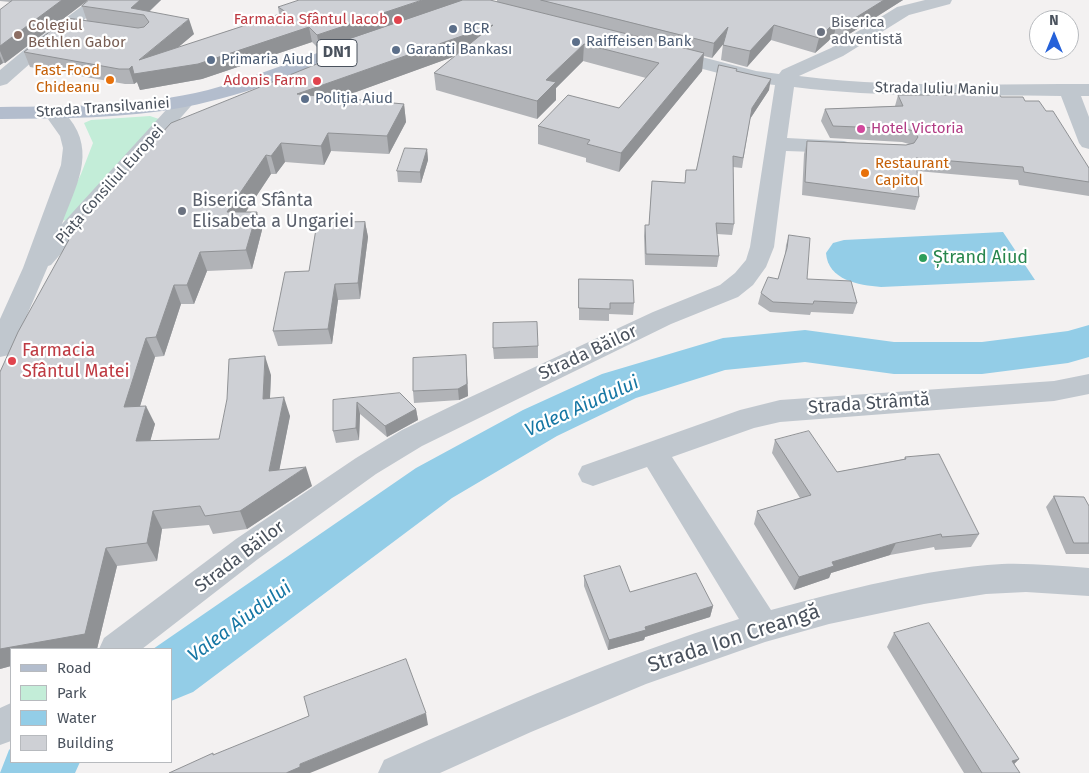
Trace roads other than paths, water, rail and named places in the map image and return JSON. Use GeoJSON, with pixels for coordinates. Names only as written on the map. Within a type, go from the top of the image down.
{"type":"FeatureCollection","features":[{"type":"Feature","properties":{"kind":"main road","name":"Strada Transilvaniei"},"geometry":{"type":"LineString","coordinates":[[0,113],[126,109],[184,102],[257,81],[380,38]]}},
{"type":"Feature","properties":{"kind":"street"},"geometry":{"type":"LineString","coordinates":[[0,80],[36,49],[101,0]]}},
{"type":"Feature","properties":{"kind":"street"},"geometry":{"type":"LineString","coordinates":[[785,80],[789,74],[837,52],[903,11],[944,0]]}},
{"type":"Feature","properties":{"kind":"street"},"geometry":{"type":"LineString","coordinates":[[69,25],[88,28]]}},
{"type":"Feature","properties":{"kind":"street","name":"Strada Iuliu Maniu"},"geometry":{"type":"LineString","coordinates":[[654,45],[756,77],[860,88],[1081,91]]}},
{"type":"Feature","properties":{"kind":"street","name":"Strada Băilor"},"geometry":{"type":"LineString","coordinates":[[117,648],[247,549],[366,466],[412,438],[662,318],[729,290],[744,279],[757,262],[764,230],[785,80]]}},
{"type":"Feature","properties":{"kind":"street"},"geometry":{"type":"LineString","coordinates":[[1081,91],[1089,143]]}},
{"type":"Feature","properties":{"kind":"street","name":"Piața Consiliul Europei"},"geometry":{"type":"LineString","coordinates":[[35,268],[184,102]]}},
{"type":"Feature","properties":{"kind":"street","name":"Piața Consiliul Europei"},"geometry":{"type":"LineString","coordinates":[[2,340],[35,268],[72,165],[73,139],[68,128],[53,112]]}},
{"type":"Feature","properties":{"kind":"street"},"geometry":{"type":"LineString","coordinates":[[776,144],[863,148]]}},
{"type":"Feature","properties":{"kind":"street","name":"Strada Strâmtă"},"geometry":{"type":"LineString","coordinates":[[593,474],[750,418],[780,411],[1054,391],[1089,384]]}},
{"type":"Feature","properties":{"kind":"street"},"geometry":{"type":"LineString","coordinates":[[654,453],[762,626]]}},
{"type":"Feature","properties":{"kind":"street","name":"Strada Ion Creangă"},"geometry":{"type":"LineString","coordinates":[[397,773],[597,685],[762,626],[852,602],[933,587],[1017,578],[1089,582]]}},
{"type":"Feature","properties":{"kind":"water","name":"Ștrand Aiud"},"geometry":{"type":"Polygon","coordinates":[[[1003,232],[1035,280],[872,286],[854,282],[838,275],[828,262],[826,253],[833,243],[844,240],[1003,232]]]}},
{"type":"Feature","properties":{"kind":"waterway","name":"Valea Aiudului"},"geometry":{"type":"LineString","coordinates":[[172,671],[434,483],[540,423],[619,386],[723,354],[805,346],[894,358],[982,358],[1068,347],[1089,341]]}},
{"type":"Feature","properties":{"kind":"waterway","name":"Valea Aiudului"},"geometry":{"type":"LineString","coordinates":[[32,773],[46,763]]}},
{"type":"Feature","properties":{"kind":"place","name":"Farmacia Sfântul Iacob"},"geometry":{"type":"Point","coordinates":[398,20]}},
{"type":"Feature","properties":{"kind":"place","name":"BCR"},"geometry":{"type":"Point","coordinates":[453,29]}},
{"type":"Feature","properties":{"kind":"place","name":"Biserica adventistă"},"geometry":{"type":"Point","coordinates":[821,32]}},
{"type":"Feature","properties":{"kind":"place","name":"Colegiul Bethlen Gabor"},"geometry":{"type":"Point","coordinates":[18,35]}},
{"type":"Feature","properties":{"kind":"place","name":"Raiffeisen Bank"},"geometry":{"type":"Point","coordinates":[576,42]}},
{"type":"Feature","properties":{"kind":"place","name":"Garanti Bankası"},"geometry":{"type":"Point","coordinates":[396,50]}},
{"type":"Feature","properties":{"kind":"place","name":"Primaria Aiud"},"geometry":{"type":"Point","coordinates":[211,60]}},
{"type":"Feature","properties":{"kind":"place","name":"Fast-Food Chideanu"},"geometry":{"type":"Point","coordinates":[110,80]}},
{"type":"Feature","properties":{"kind":"place","name":"Adonis Farm"},"geometry":{"type":"Point","coordinates":[317,81]}},
{"type":"Feature","properties":{"kind":"place","name":"Poliția Aiud"},"geometry":{"type":"Point","coordinates":[305,99]}},
{"type":"Feature","properties":{"kind":"place","name":"Hotel Victoria"},"geometry":{"type":"Point","coordinates":[861,129]}},
{"type":"Feature","properties":{"kind":"place","name":"Restaurant Capitol"},"geometry":{"type":"Point","coordinates":[865,173]}},
{"type":"Feature","properties":{"kind":"place","name":"Biserica Sfânta Elisabeta a Ungariei"},"geometry":{"type":"Point","coordinates":[182,211]}},
{"type":"Feature","properties":{"kind":"place","name":"Ștrand Aiud"},"geometry":{"type":"Point","coordinates":[923,258]}},
{"type":"Feature","properties":{"kind":"place","name":"Farmacia Sfântul Matei"},"geometry":{"type":"Point","coordinates":[12,361]}}]}
